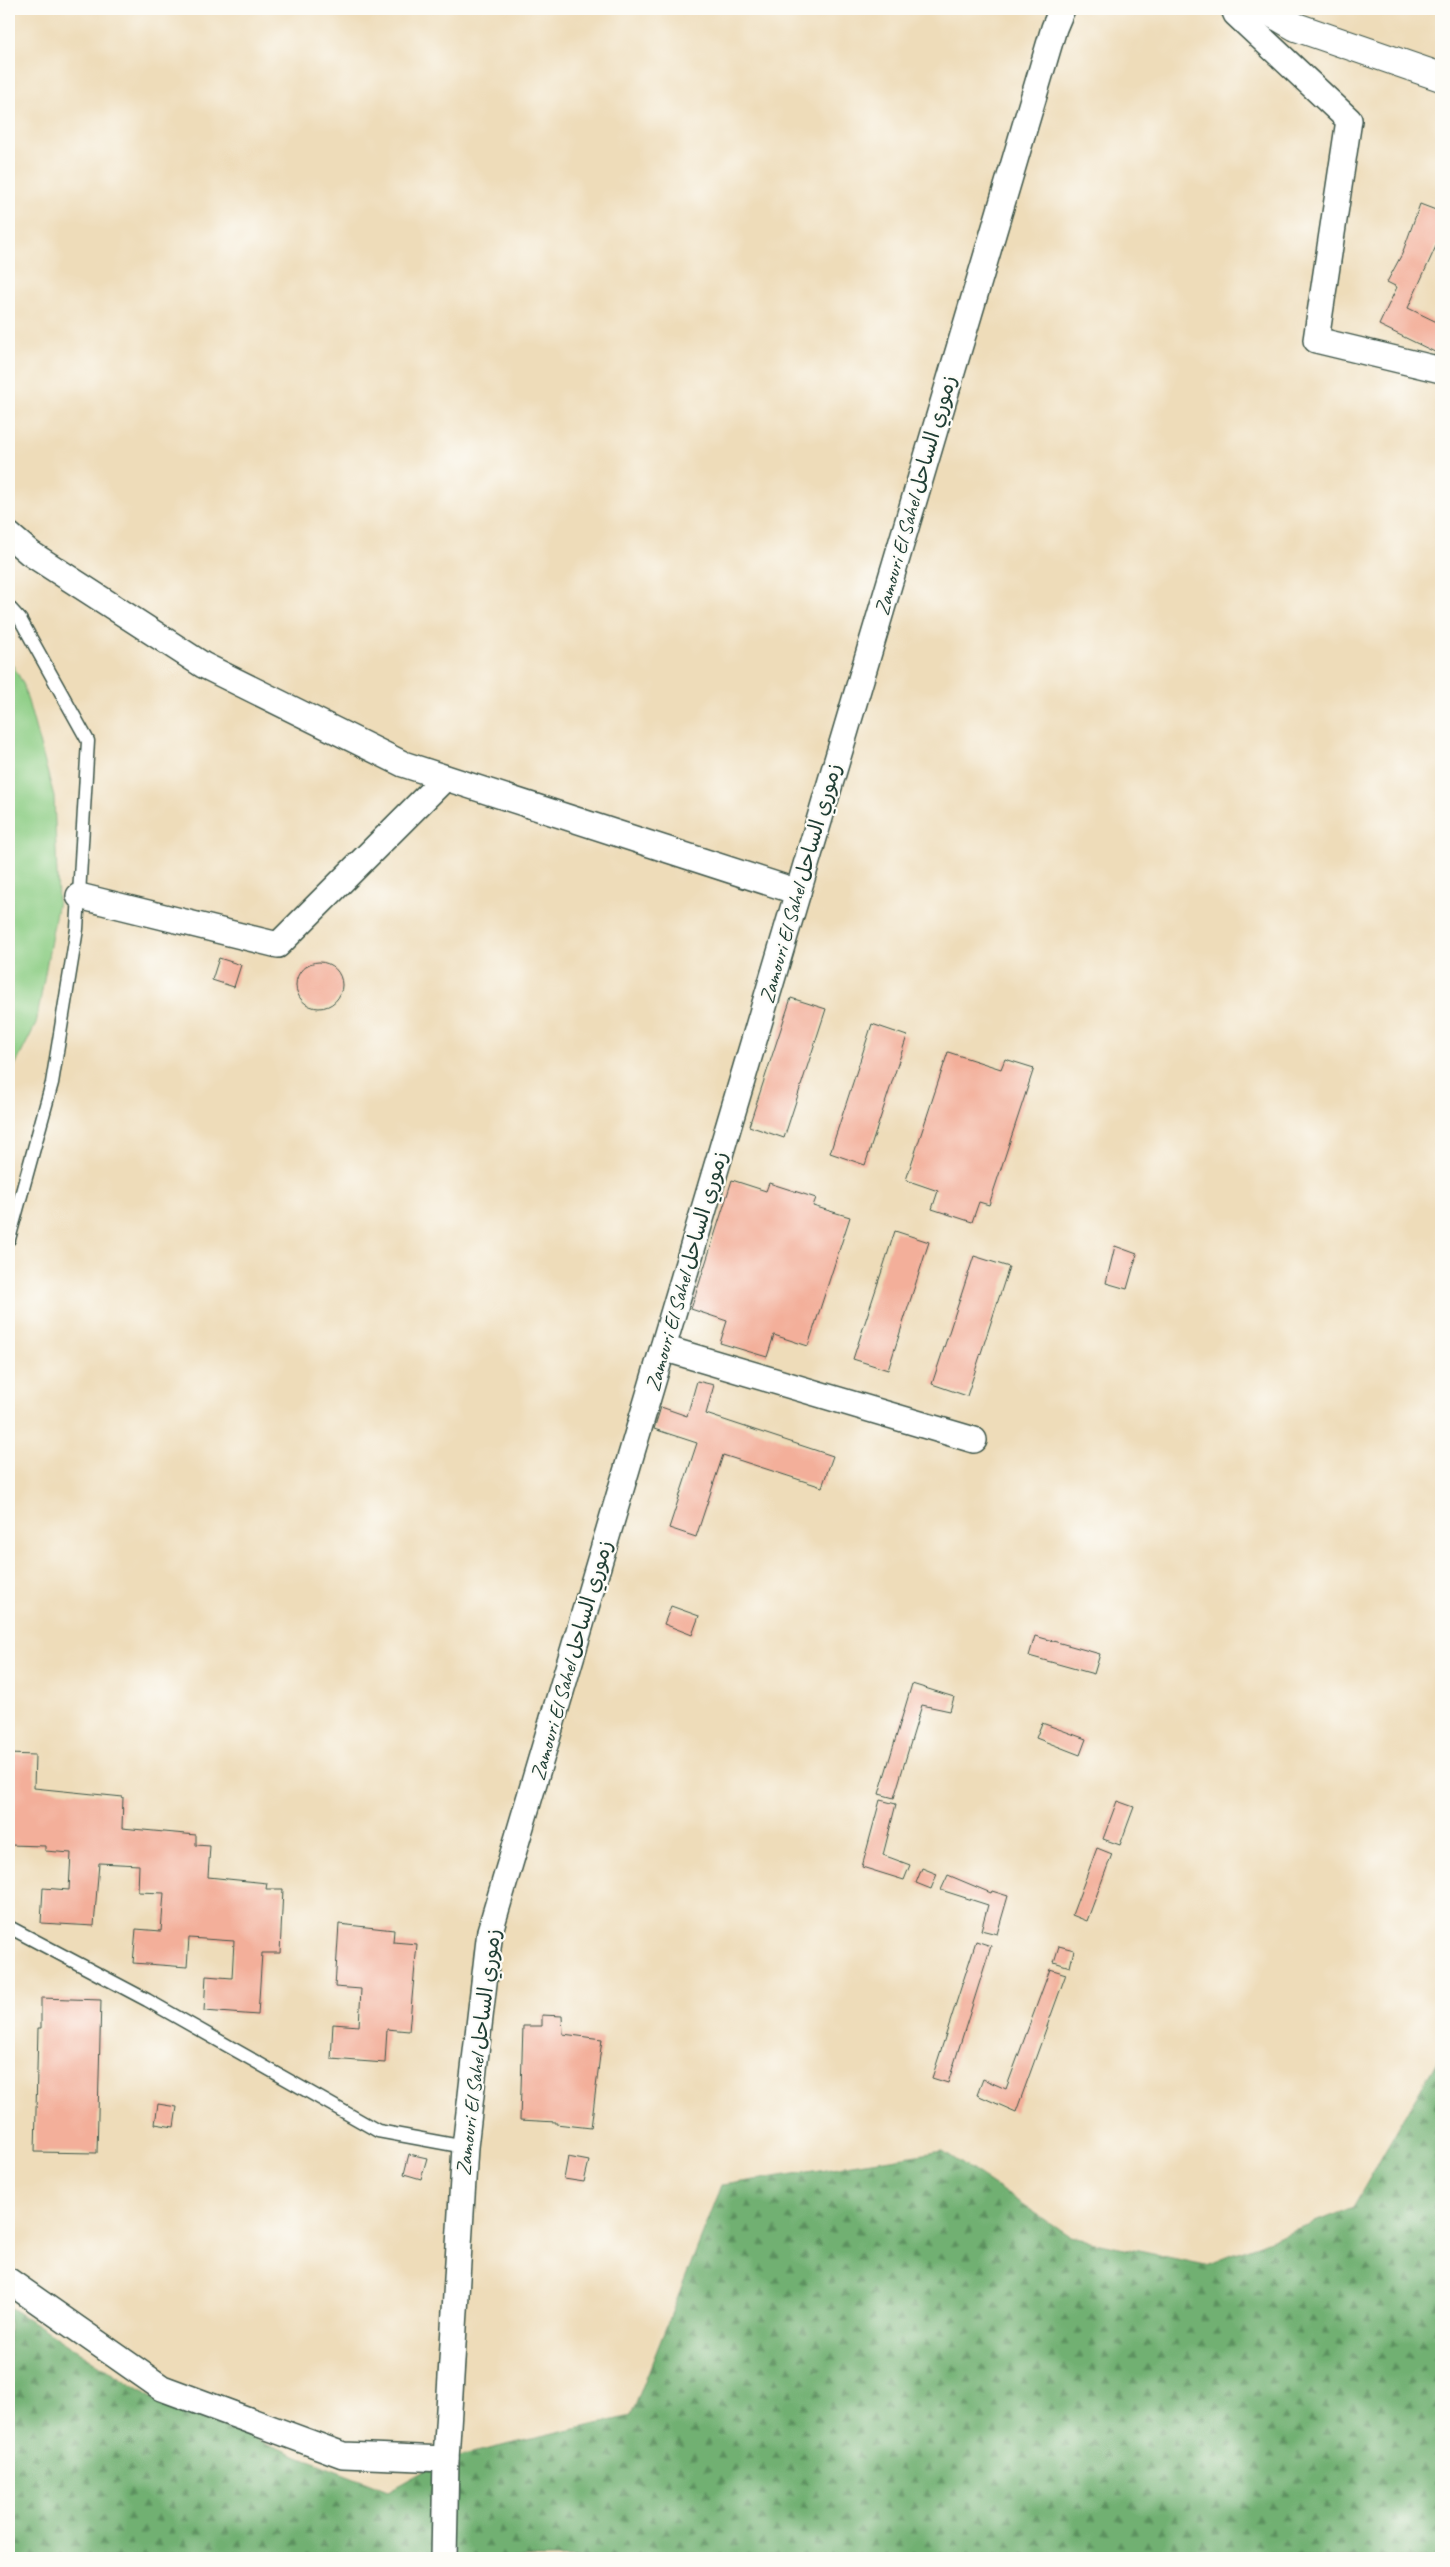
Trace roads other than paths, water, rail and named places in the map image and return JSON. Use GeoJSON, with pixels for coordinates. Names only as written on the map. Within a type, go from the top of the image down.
{"type":"FeatureCollection","features":[{"type":"Feature","properties":{"kind":"street","name":"Zamouri El Sahel زموري الساحل"},"geometry":{"type":"LineString","coordinates":[[444,2558],[446,2460],[465,2147],[490,1931],[1054,28],[1062,9]]}},
{"type":"Feature","properties":{"kind":"street"},"geometry":{"type":"LineString","coordinates":[[1234,9],[1236,14],[1349,120],[1316,340],[1441,370]]}},
{"type":"Feature","properties":{"kind":"street"},"geometry":{"type":"LineString","coordinates":[[1265,9],[1296,27],[1441,77]]}},
{"type":"Feature","properties":{"kind":"street"},"geometry":{"type":"LineString","coordinates":[[9,536],[30,553],[203,665],[403,764],[798,892]]}},
{"type":"Feature","properties":{"kind":"street"},"geometry":{"type":"LineString","coordinates":[[79,896],[278,945],[445,778]]}},
{"type":"Feature","properties":{"kind":"street"},"geometry":{"type":"LineString","coordinates":[[663,1348],[974,1440]]}},
{"type":"Feature","properties":{"kind":"street"},"geometry":{"type":"LineString","coordinates":[[9,2281],[162,2388],[343,2455],[446,2460]]}},
{"type":"Feature","properties":{"kind":"lane"},"geometry":{"type":"LineString","coordinates":[[9,607],[20,619],[88,741],[77,929],[52,1083],[9,1239]]}},
{"type":"Feature","properties":{"kind":"lane"},"geometry":{"type":"LineString","coordinates":[[9,1927],[147,2000],[378,2131],[465,2147]]}}]}
